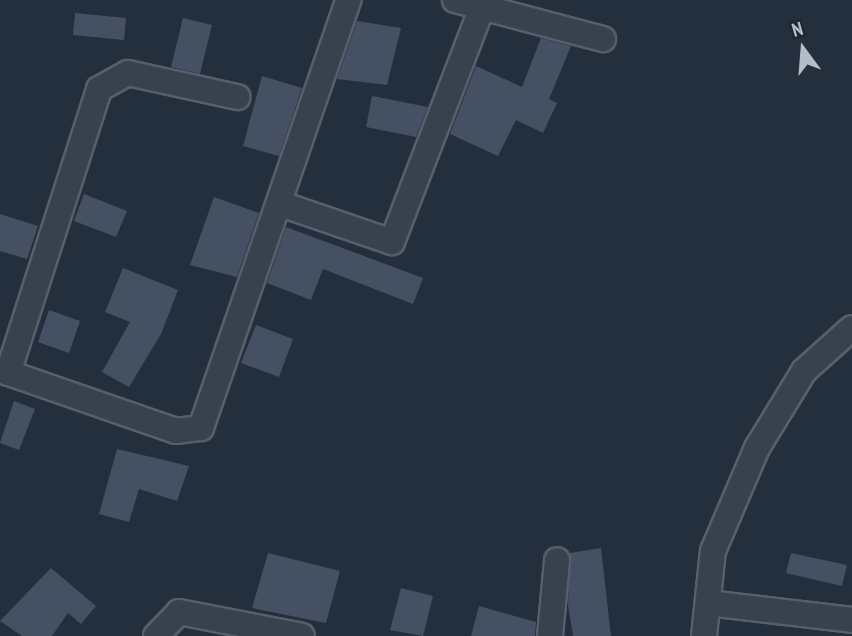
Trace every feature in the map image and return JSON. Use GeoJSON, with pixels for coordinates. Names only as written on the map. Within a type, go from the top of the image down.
{"type":"FeatureCollection","features":[{"type":"Feature","properties":{"kind":"street"},"geometry":{"type":"LineString","coordinates":[[237,97],[128,73],[99,89],[4,371],[176,432],[201,428],[281,204],[348,0]]}},
{"type":"Feature","properties":{"kind":"street"},"geometry":{"type":"LineString","coordinates":[[454,0],[483,4],[603,40]]}},
{"type":"Feature","properties":{"kind":"street"},"geometry":{"type":"LineString","coordinates":[[281,204],[393,242],[483,4]]}},
{"type":"Feature","properties":{"kind":"street"},"geometry":{"type":"LineString","coordinates":[[705,636],[713,551],[757,448],[804,371],[852,328]]}},
{"type":"Feature","properties":{"kind":"street"},"geometry":{"type":"LineString","coordinates":[[550,636],[557,560]]}},
{"type":"Feature","properties":{"kind":"street"},"geometry":{"type":"LineString","coordinates":[[708,603],[852,620]]}},
{"type":"Feature","properties":{"kind":"street"},"geometry":{"type":"LineString","coordinates":[[156,636],[179,612],[302,636]]}},
{"type":"Feature","properties":{"kind":"building"},"geometry":{"type":"Polygon","coordinates":[[[75,13],[126,18],[124,40],[73,35],[75,13]]]}},
{"type":"Feature","properties":{"kind":"building"},"geometry":{"type":"Polygon","coordinates":[[[183,18],[212,25],[200,74],[171,67],[183,18]]]}},
{"type":"Feature","properties":{"kind":"building"},"geometry":{"type":"Polygon","coordinates":[[[357,21],[401,28],[387,85],[337,79],[357,21]]]}},
{"type":"Feature","properties":{"kind":"building"},"geometry":{"type":"Polygon","coordinates":[[[541,38],[571,46],[549,99],[557,103],[543,133],[516,120],[498,156],[450,134],[476,66],[522,87],[541,38]]]}},
{"type":"Feature","properties":{"kind":"building"},"geometry":{"type":"Polygon","coordinates":[[[262,76],[302,88],[279,156],[243,146],[262,76]]]}},
{"type":"Feature","properties":{"kind":"building"},"geometry":{"type":"Polygon","coordinates":[[[372,96],[428,107],[416,137],[366,127],[372,96]]]}},
{"type":"Feature","properties":{"kind":"building"},"geometry":{"type":"Polygon","coordinates":[[[84,194],[127,211],[116,237],[74,221],[84,194]]]}},
{"type":"Feature","properties":{"kind":"building"},"geometry":{"type":"Polygon","coordinates":[[[214,197],[259,213],[237,277],[190,265],[214,197]]]}},
{"type":"Feature","properties":{"kind":"building"},"geometry":{"type":"Polygon","coordinates":[[[0,214],[38,226],[27,259],[0,251],[0,214]]]}},
{"type":"Feature","properties":{"kind":"building"},"geometry":{"type":"Polygon","coordinates":[[[286,227],[423,278],[413,304],[323,269],[311,300],[267,283],[286,227]]]}},
{"type":"Feature","properties":{"kind":"building"},"geometry":{"type":"Polygon","coordinates":[[[123,268],[178,290],[161,334],[129,387],[102,372],[130,322],[105,312],[123,268]]]}},
{"type":"Feature","properties":{"kind":"building"},"geometry":{"type":"Polygon","coordinates":[[[49,310],[80,321],[69,353],[38,342],[49,310]]]}},
{"type":"Feature","properties":{"kind":"building"},"geometry":{"type":"Polygon","coordinates":[[[256,325],[293,339],[279,377],[241,363],[256,325]]]}},
{"type":"Feature","properties":{"kind":"building"},"geometry":{"type":"Polygon","coordinates":[[[14,401],[35,409],[19,450],[0,443],[14,401]]]}},
{"type":"Feature","properties":{"kind":"building"},"geometry":{"type":"Polygon","coordinates":[[[117,449],[189,466],[177,501],[139,489],[129,522],[99,514],[117,449]]]}},
{"type":"Feature","properties":{"kind":"building"},"geometry":{"type":"Polygon","coordinates":[[[601,548],[611,636],[573,636],[568,605],[570,553],[601,548]]]}},
{"type":"Feature","properties":{"kind":"building"},"geometry":{"type":"Polygon","coordinates":[[[268,553],[340,571],[326,623],[252,608],[268,553]]]}},
{"type":"Feature","properties":{"kind":"building"},"geometry":{"type":"Polygon","coordinates":[[[791,553],[847,565],[842,586],[786,573],[791,553]]]}},
{"type":"Feature","properties":{"kind":"building"},"geometry":{"type":"Polygon","coordinates":[[[51,568],[96,606],[81,624],[68,613],[52,636],[22,636],[0,621],[51,568]]]}},
{"type":"Feature","properties":{"kind":"building"},"geometry":{"type":"Polygon","coordinates":[[[401,588],[433,596],[423,636],[390,630],[401,588]]]}},
{"type":"Feature","properties":{"kind":"building"},"geometry":{"type":"Polygon","coordinates":[[[479,606],[536,622],[535,636],[471,636],[479,606]]]}}]}
